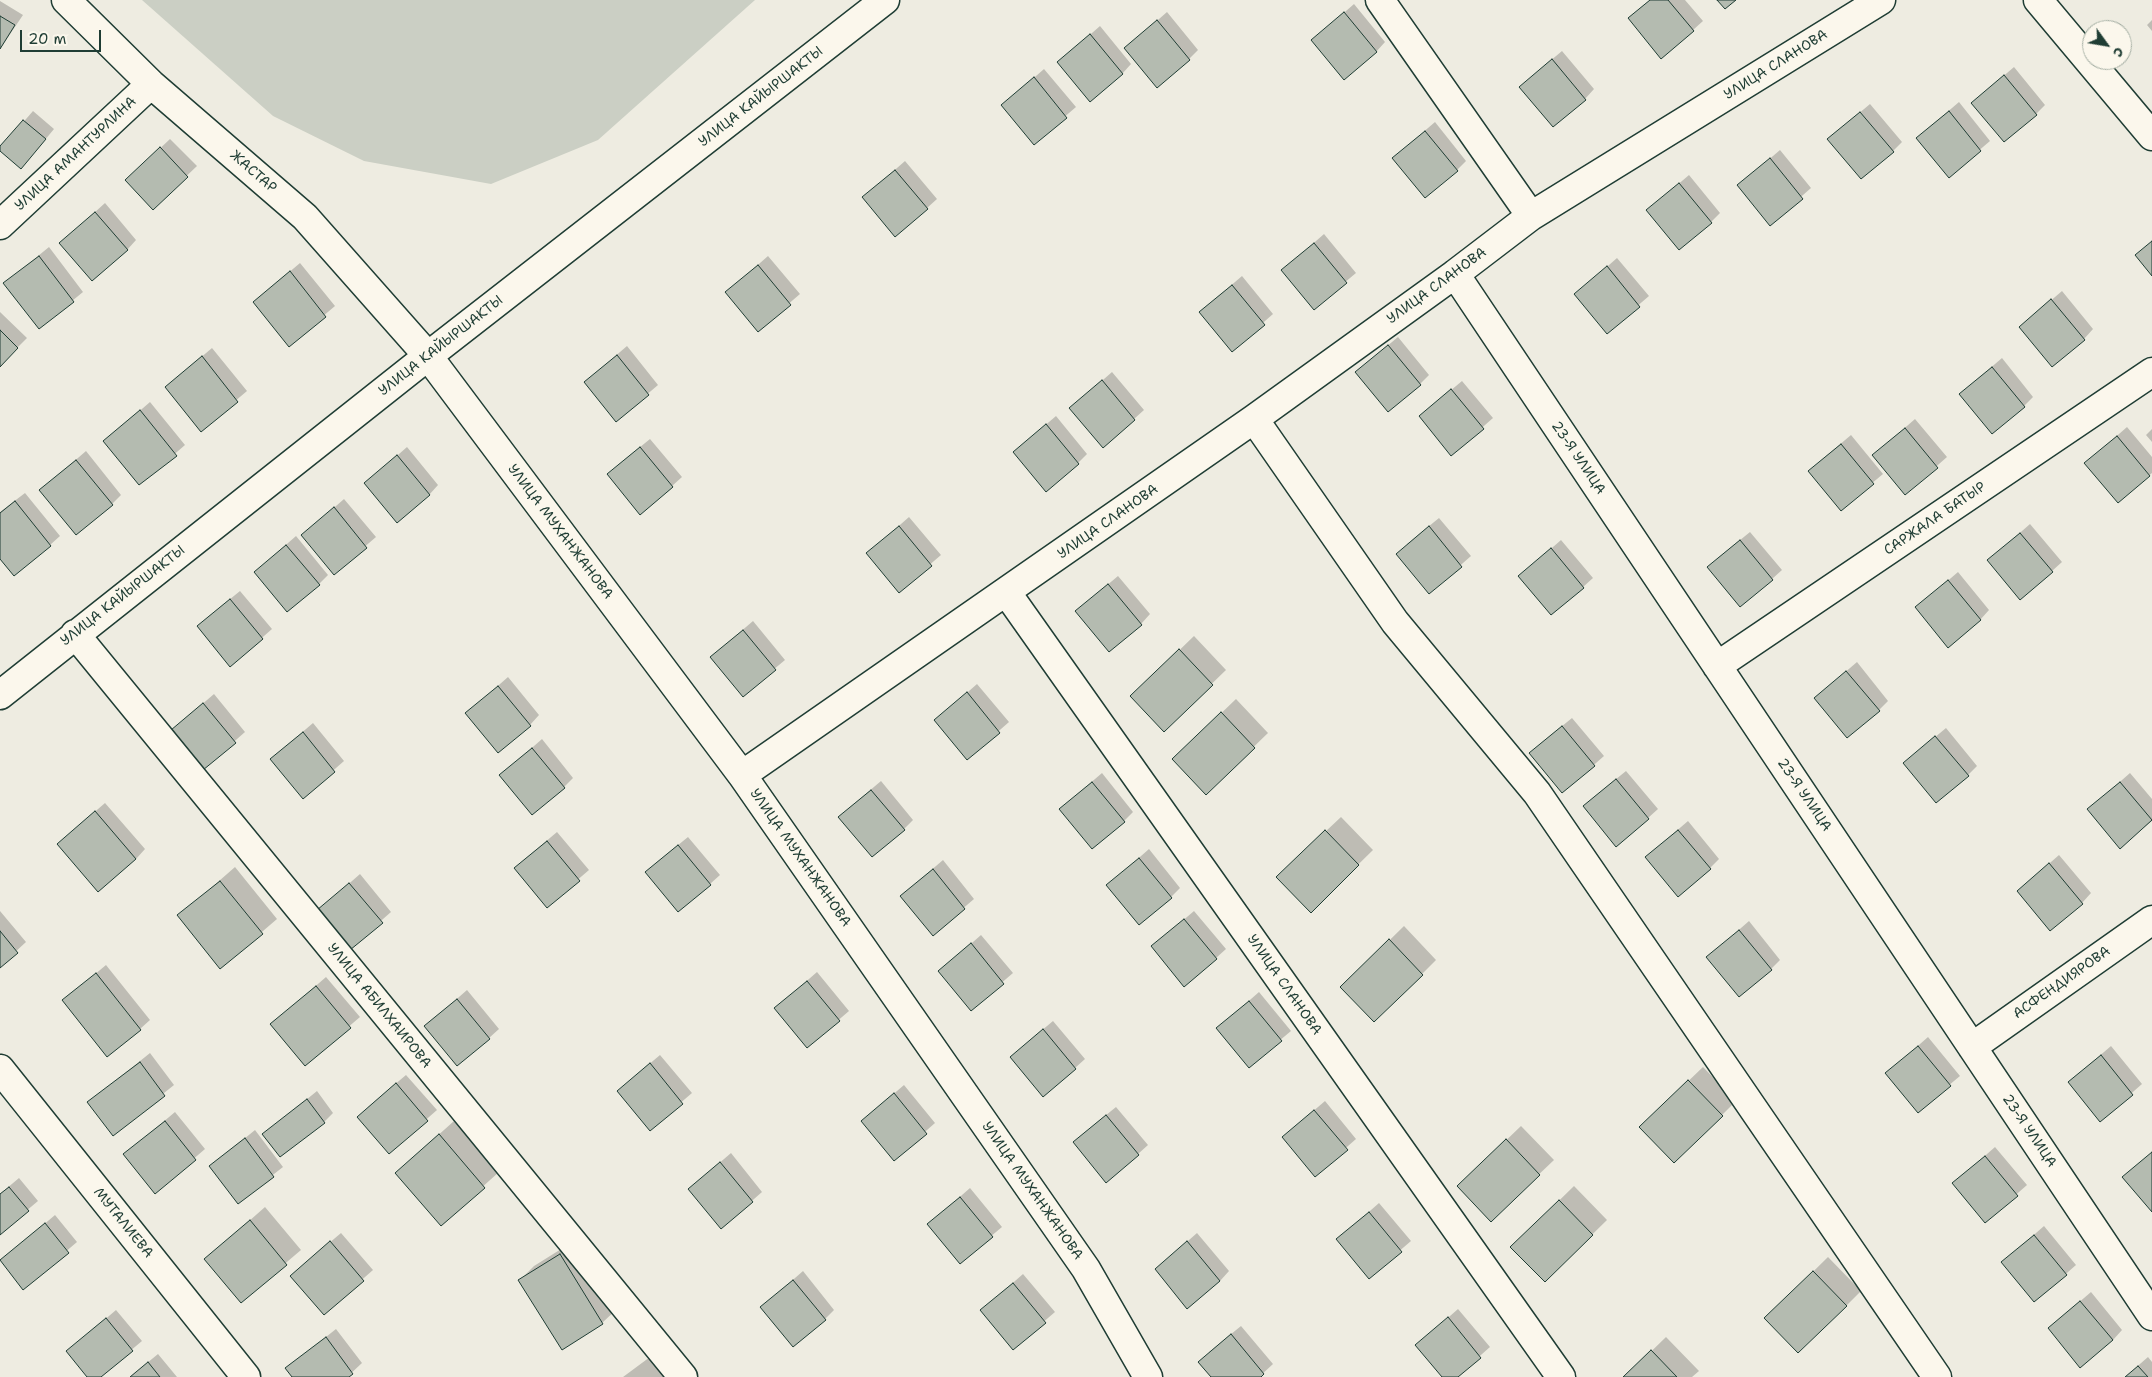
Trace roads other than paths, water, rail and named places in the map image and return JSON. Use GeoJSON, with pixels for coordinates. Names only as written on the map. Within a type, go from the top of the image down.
{"type":"FeatureCollection","features":[{"type":"Feature","properties":{"kind":"street","name":"ЖАСТАР"},"geometry":{"type":"LineString","coordinates":[[66,0],[151,84],[305,217],[428,356]]}},
{"type":"Feature","properties":{"kind":"street","name":"УЛИЦА КАЙЫРШАКТЫ"},"geometry":{"type":"LineString","coordinates":[[0,695],[428,356],[885,0]]}},
{"type":"Feature","properties":{"kind":"street"},"geometry":{"type":"LineString","coordinates":[[1380,0],[1531,216]]}},
{"type":"Feature","properties":{"kind":"street","name":"УЛИЦА СЛАНОВА"},"geometry":{"type":"LineString","coordinates":[[742,775],[1007,593],[1254,419],[1455,274],[1531,216],[1881,0]]}},
{"type":"Feature","properties":{"kind":"street"},"geometry":{"type":"LineString","coordinates":[[2038,0],[2152,136]]}},
{"type":"Feature","properties":{"kind":"street","name":"УЛИЦА АМАНТУРЛИНА"},"geometry":{"type":"LineString","coordinates":[[0,225],[151,84]]}},
{"type":"Feature","properties":{"kind":"street","name":"23-Я УЛИЦА"},"geometry":{"type":"LineString","coordinates":[[1455,274],[2152,1316]]}},
{"type":"Feature","properties":{"kind":"street","name":"УЛИЦА МУХАНЖАНОВА"},"geometry":{"type":"LineString","coordinates":[[428,356],[742,775],[1086,1269],[1148,1377]]}},
{"type":"Feature","properties":{"kind":"street","name":"САРЖАЛА БАТЫР"},"geometry":{"type":"LineString","coordinates":[[1717,666],[2152,372]]}},
{"type":"Feature","properties":{"kind":"street"},"geometry":{"type":"LineString","coordinates":[[1254,419],[1395,622],[1537,793],[1937,1377]]}},
{"type":"Feature","properties":{"kind":"street","name":"УЛИЦА СЛАНОВА"},"geometry":{"type":"LineString","coordinates":[[1007,593],[1553,1374]]}},
{"type":"Feature","properties":{"kind":"street","name":"УЛИЦА АБИЛХАИРОВА"},"geometry":{"type":"LineString","coordinates":[[75,634],[683,1377]]}},
{"type":"Feature","properties":{"kind":"street","name":"АСФЕНДИЯРОВА"},"geometry":{"type":"LineString","coordinates":[[1972,1047],[2152,920]]}},
{"type":"Feature","properties":{"kind":"street","name":"МУТАЛИЕВА"},"geometry":{"type":"LineString","coordinates":[[0,1069],[246,1377]]}}]}
